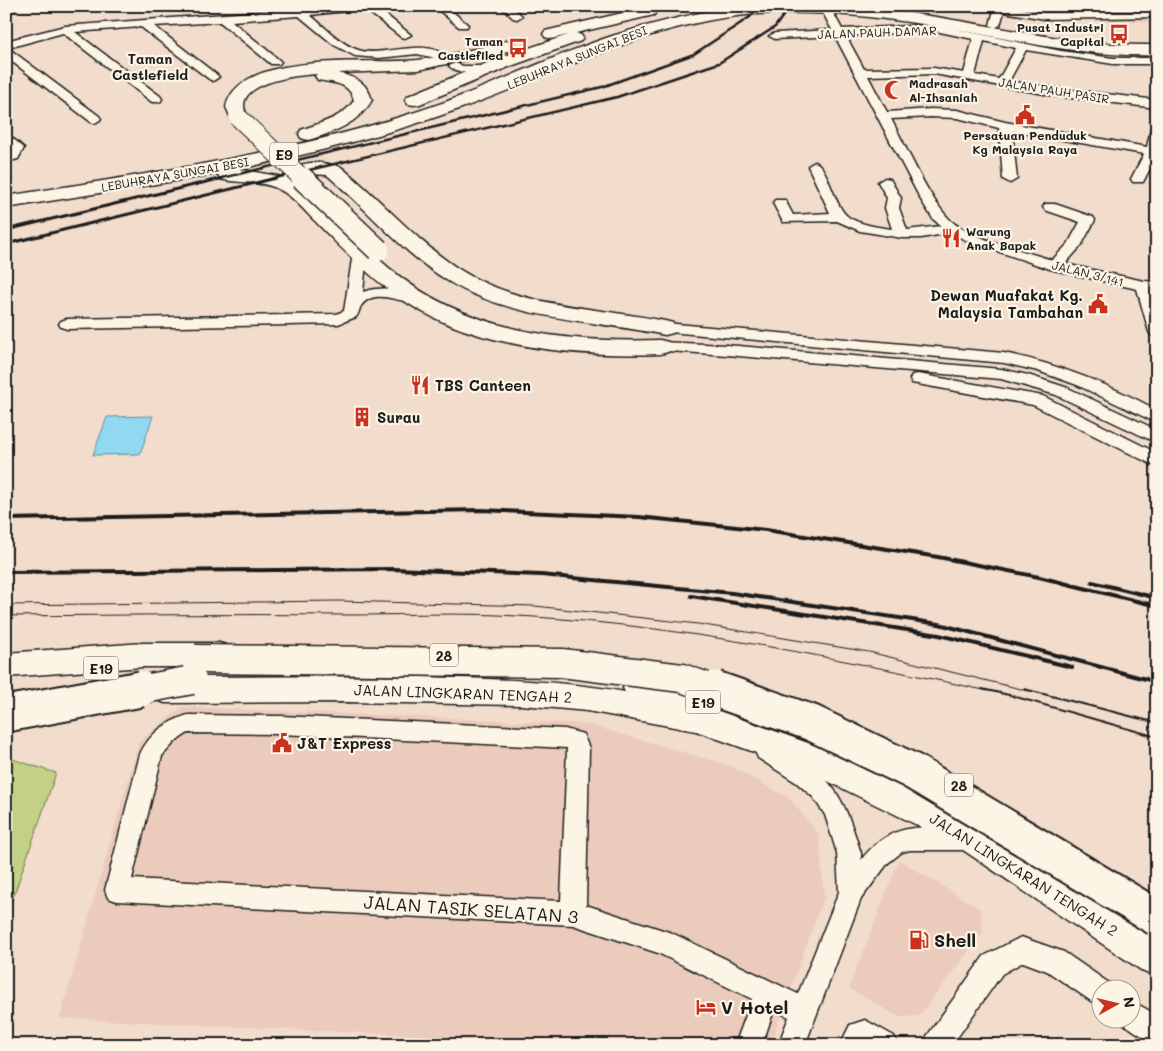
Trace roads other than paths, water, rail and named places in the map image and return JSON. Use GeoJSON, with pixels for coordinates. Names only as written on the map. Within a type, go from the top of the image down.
{"type":"FeatureCollection","features":[{"type":"Feature","properties":{"kind":"highway"},"geometry":{"type":"LineString","coordinates":[[6,7],[10,6]]}},
{"type":"Feature","properties":{"kind":"highway"},"geometry":{"type":"LineString","coordinates":[[663,338],[634,349],[578,345],[505,335],[453,319],[418,300],[386,276],[377,250],[246,116],[234,107],[234,102],[241,91],[264,79],[282,74],[303,70],[417,65],[441,62],[588,25],[680,6]]}},
{"type":"Feature","properties":{"kind":"highway","name":"LEBUHRAYA SUNGAI BESI"},"geometry":{"type":"LineString","coordinates":[[6,189],[175,164],[242,152],[298,138],[368,118],[460,74],[488,69],[522,56],[614,27],[656,16],[717,6]]}},
{"type":"Feature","properties":{"kind":"highway"},"geometry":{"type":"LineString","coordinates":[[885,6],[924,11],[1049,35],[1089,40],[1157,39]]}},
{"type":"Feature","properties":{"kind":"highway","name":"LEBUHRAYA SUNGAI BESI"},"geometry":{"type":"LineString","coordinates":[[6,202],[150,180],[269,158],[416,118],[494,90],[620,37],[673,22],[738,11],[826,9],[917,18],[1072,47],[1157,50]]}},
{"type":"Feature","properties":{"kind":"highway"},"geometry":{"type":"LineString","coordinates":[[522,56],[514,64],[516,68],[528,70],[544,69]]}},
{"type":"Feature","properties":{"kind":"highway"},"geometry":{"type":"LineString","coordinates":[[460,74],[499,76],[501,82],[494,90]]}},
{"type":"Feature","properties":{"kind":"highway"},"geometry":{"type":"LineString","coordinates":[[246,116],[249,102],[254,92],[283,79],[301,76],[330,77],[353,83],[361,91],[363,100],[357,110],[344,119],[298,138]]}},
{"type":"Feature","properties":{"kind":"highway"},"geometry":{"type":"LineString","coordinates":[[291,187],[290,181],[294,175],[313,168],[334,170],[346,163],[363,143],[416,118]]}},
{"type":"Feature","properties":{"kind":"highway"},"geometry":{"type":"LineString","coordinates":[[346,163],[435,262],[456,277],[488,291],[533,306],[633,320],[663,338]]}},
{"type":"Feature","properties":{"kind":"highway"},"geometry":{"type":"LineString","coordinates":[[150,180],[222,175],[249,176],[291,187],[377,250],[430,292],[459,306],[497,319],[536,329],[638,340],[663,338]]}},
{"type":"Feature","properties":{"kind":"highway"},"geometry":{"type":"LineString","coordinates":[[6,646],[78,646],[142,656]]}},
{"type":"Feature","properties":{"kind":"highway","name":"28"},"geometry":{"type":"LineString","coordinates":[[6,665],[142,656],[447,655],[525,658],[653,673],[742,694],[858,738],[962,787],[1157,917]]}},
{"type":"Feature","properties":{"kind":"highway","name":"E19"},"geometry":{"type":"LineString","coordinates":[[6,677],[196,659],[562,664],[682,678],[812,723],[912,771],[1157,917]]}},
{"type":"Feature","properties":{"kind":"highway","name":"E19"},"geometry":{"type":"LineString","coordinates":[[6,714],[192,680],[562,676],[682,695],[809,735],[907,784],[1120,908],[1157,936]]}},
{"type":"Feature","properties":{"kind":"highway","name":"JALAN LINGKARAN TENGAH 2"},"geometry":{"type":"LineString","coordinates":[[6,700],[159,690],[347,689],[513,692],[587,698],[696,718],[822,762],[933,816],[975,840],[1157,959]]}},
{"type":"Feature","properties":{"kind":"street"},"geometry":{"type":"LineString","coordinates":[[6,45],[65,29],[301,13],[363,6]]}},
{"type":"Feature","properties":{"kind":"street"},"geometry":{"type":"LineString","coordinates":[[368,6],[405,35]]}},
{"type":"Feature","properties":{"kind":"street"},"geometry":{"type":"LineString","coordinates":[[439,6],[463,25]]}},
{"type":"Feature","properties":{"kind":"street"},"geometry":{"type":"LineString","coordinates":[[505,6],[517,16]]}},
{"type":"Feature","properties":{"kind":"street"},"geometry":{"type":"LineString","coordinates":[[996,25],[1000,7],[1045,16],[1157,14]]}},
{"type":"Feature","properties":{"kind":"street","name":"JALAN 3/141"},"geometry":{"type":"LineString","coordinates":[[826,9],[938,216],[951,228],[975,239],[1055,266],[1150,286]]}},
{"type":"Feature","properties":{"kind":"street"},"geometry":{"type":"LineString","coordinates":[[301,13],[351,52],[369,55],[416,50],[440,56]]}},
{"type":"Feature","properties":{"kind":"street"},"geometry":{"type":"LineString","coordinates":[[222,18],[275,62]]}},
{"type":"Feature","properties":{"kind":"street"},"geometry":{"type":"LineString","coordinates":[[143,23],[213,77]]}},
{"type":"Feature","properties":{"kind":"street","name":"JALAN PAUH DAMAR"},"geometry":{"type":"LineString","coordinates":[[775,36],[935,28],[1022,47],[1113,60],[1157,61]]}},
{"type":"Feature","properties":{"kind":"street"},"geometry":{"type":"LineString","coordinates":[[65,29],[156,99]]}},
{"type":"Feature","properties":{"kind":"street"},"geometry":{"type":"LineString","coordinates":[[969,76],[979,38]]}},
{"type":"Feature","properties":{"kind":"street"},"geometry":{"type":"LineString","coordinates":[[1002,83],[1022,47]]}},
{"type":"Feature","properties":{"kind":"street"},"geometry":{"type":"LineString","coordinates":[[6,51],[95,120]]}},
{"type":"Feature","properties":{"kind":"street","name":"JALAN PAUH PASIR"},"geometry":{"type":"LineString","coordinates":[[862,73],[934,71],[1055,92],[1157,104]]}},
{"type":"Feature","properties":{"kind":"street"},"geometry":{"type":"LineString","coordinates":[[885,116],[931,113],[957,114],[1005,126],[1152,152]]}},
{"type":"Feature","properties":{"kind":"street"},"geometry":{"type":"LineString","coordinates":[[1005,126],[1010,178]]}},
{"type":"Feature","properties":{"kind":"street"},"geometry":{"type":"LineString","coordinates":[[1138,180],[1152,152],[1157,128]]}},
{"type":"Feature","properties":{"kind":"street"},"geometry":{"type":"LineString","coordinates":[[6,139],[18,148],[10,157]]}},
{"type":"Feature","properties":{"kind":"street"},"geometry":{"type":"LineString","coordinates":[[815,166],[839,217]]}},
{"type":"Feature","properties":{"kind":"street"},"geometry":{"type":"LineString","coordinates":[[885,182],[894,198],[892,208],[901,233]]}},
{"type":"Feature","properties":{"kind":"street"},"geometry":{"type":"LineString","coordinates":[[780,203],[788,219],[839,217],[858,226],[901,233],[922,234],[951,228]]}},
{"type":"Feature","properties":{"kind":"street"},"geometry":{"type":"LineString","coordinates":[[1050,207],[1088,220],[1074,246],[1055,266]]}},
{"type":"Feature","properties":{"kind":"street"},"geometry":{"type":"LineString","coordinates":[[67,324],[338,319],[350,314],[377,250]]}},
{"type":"Feature","properties":{"kind":"street"},"geometry":{"type":"LineString","coordinates":[[1150,286],[1157,332]]}},
{"type":"Feature","properties":{"kind":"street"},"geometry":{"type":"LineString","coordinates":[[354,304],[369,294],[382,292],[418,300]]}},
{"type":"Feature","properties":{"kind":"street"},"geometry":{"type":"LineString","coordinates":[[663,338],[784,363],[942,382],[1037,400],[1157,461]]}},
{"type":"Feature","properties":{"kind":"street"},"geometry":{"type":"LineString","coordinates":[[663,338],[1004,358],[1055,370],[1118,396],[1157,416]]}},
{"type":"Feature","properties":{"kind":"street"},"geometry":{"type":"LineString","coordinates":[[727,350],[1022,377],[1077,396],[1157,437]]}},
{"type":"Feature","properties":{"kind":"street","name":"JALAN TASIK SELATAN 3"},"geometry":{"type":"LineString","coordinates":[[573,913],[578,748],[575,740],[565,738],[281,725],[188,724],[176,727],[155,747],[151,754],[118,890],[573,913],[663,942],[804,1011]]}},
{"type":"Feature","properties":{"kind":"street"},"geometry":{"type":"LineString","coordinates":[[732,729],[806,776],[821,790],[835,811],[849,852],[851,892]]}},
{"type":"Feature","properties":{"kind":"street"},"geometry":{"type":"LineString","coordinates":[[791,1045],[851,892],[880,855],[895,843],[910,839],[975,840]]}},
{"type":"Feature","properties":{"kind":"street"},"geometry":{"type":"LineString","coordinates":[[936,1045],[993,965],[1021,949],[1055,961],[1090,985]]}},
{"type":"Feature","properties":{"kind":"street"},"geometry":{"type":"LineString","coordinates":[[748,1045],[767,993]]}},
{"type":"Feature","properties":{"kind":"street"},"geometry":{"type":"LineString","coordinates":[[1140,1020],[1157,1031]]}},
{"type":"Feature","properties":{"kind":"street"},"geometry":{"type":"LineString","coordinates":[[856,1039],[865,1033],[885,1045]]}},
{"type":"Feature","properties":{"kind":"water"},"geometry":{"type":"Polygon","coordinates":[[[153,416],[140,454],[93,455],[107,417],[153,416]]]}},
{"type":"Feature","properties":{"kind":"tram line"},"geometry":{"type":"LineString","coordinates":[[6,605],[339,601],[535,606],[698,624],[869,652],[1029,691]]}},
{"type":"Feature","properties":{"kind":"tram line"},"geometry":{"type":"LineString","coordinates":[[6,616],[461,614],[560,619],[622,625],[744,642],[867,665],[988,691]]}},
{"type":"Feature","properties":{"kind":"tram line"},"geometry":{"type":"LineString","coordinates":[[982,689],[1157,737]]}},
{"type":"Feature","properties":{"kind":"tram line"},"geometry":{"type":"LineString","coordinates":[[1024,689],[1157,723]]}},
{"type":"Feature","properties":{"kind":"railway"},"geometry":{"type":"LineString","coordinates":[[218,179],[602,87],[694,54],[750,17],[759,6]]}},
{"type":"Feature","properties":{"kind":"railway"},"geometry":{"type":"LineString","coordinates":[[271,179],[617,97],[719,63],[775,27],[790,6]]}},
{"type":"Feature","properties":{"kind":"railway"},"geometry":{"type":"LineString","coordinates":[[6,230],[223,178]]}},
{"type":"Feature","properties":{"kind":"railway"},"geometry":{"type":"LineString","coordinates":[[6,244],[276,178]]}},
{"type":"Feature","properties":{"kind":"railway"},"geometry":{"type":"LineString","coordinates":[[6,519],[481,510],[639,517],[766,530],[938,557],[1039,577],[1157,606]]}},
{"type":"Feature","properties":{"kind":"railway"},"geometry":{"type":"LineString","coordinates":[[6,572],[394,569],[541,575],[732,593],[939,624],[1157,682]]}},
{"type":"Feature","properties":{"kind":"railway"},"geometry":{"type":"LineString","coordinates":[[1092,582],[1157,598]]}},
{"type":"Feature","properties":{"kind":"railway"},"geometry":{"type":"LineString","coordinates":[[691,596],[939,635],[1072,667]]}},
{"type":"Feature","properties":{"kind":"place","name":"Pusat Industri Capital"},"geometry":{"type":"Point","coordinates":[1119,34]}},
{"type":"Feature","properties":{"kind":"place","name":"Taman Castlefiled"},"geometry":{"type":"Point","coordinates":[518,48]}},
{"type":"Feature","properties":{"kind":"place","name":"Madrasah Al-Ihsaniah"},"geometry":{"type":"Point","coordinates":[894,90]}},
{"type":"Feature","properties":{"kind":"place","name":"Persatuan Penduduk Kg Malaysia Raya"},"geometry":{"type":"Point","coordinates":[1025,115]}},
{"type":"Feature","properties":{"kind":"place","name":"Warung Anak Bapak"},"geometry":{"type":"Point","coordinates":[951,238]}},
{"type":"Feature","properties":{"kind":"place","name":"Dewan Muafakat Kg. Malaysia Tambahan"},"geometry":{"type":"Point","coordinates":[1098,304]}},
{"type":"Feature","properties":{"kind":"place","name":"TBS Canteen"},"geometry":{"type":"Point","coordinates":[420,385]}},
{"type":"Feature","properties":{"kind":"place","name":"Surau"},"geometry":{"type":"Point","coordinates":[362,417]}},
{"type":"Feature","properties":{"kind":"place","name":"J&T Express"},"geometry":{"type":"Point","coordinates":[282,743]}},
{"type":"Feature","properties":{"kind":"place","name":"Shell"},"geometry":{"type":"Point","coordinates":[919,940]}},
{"type":"Feature","properties":{"kind":"place","name":"V Hotel"},"geometry":{"type":"Point","coordinates":[706,1007]}},
{"type":"Feature","properties":{"kind":"district","name":"Taman Castlefield"},"geometry":{"type":"Point","coordinates":[150,66]}}]}
